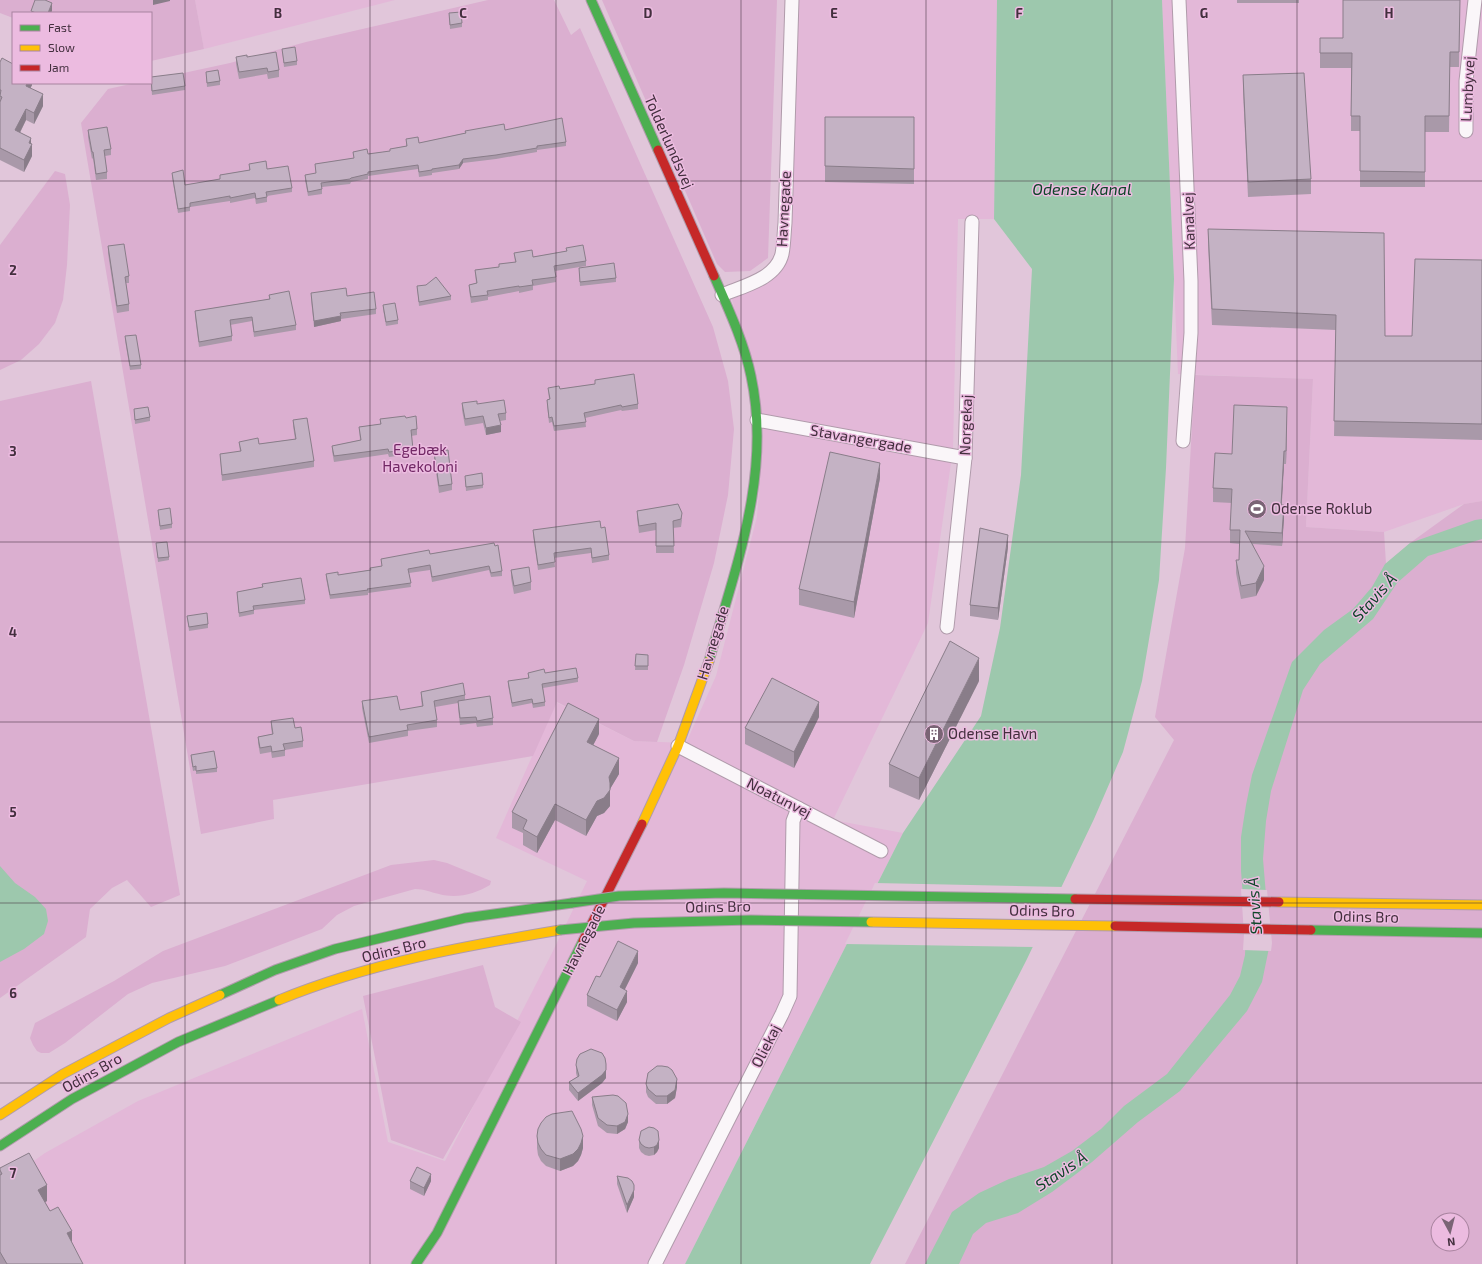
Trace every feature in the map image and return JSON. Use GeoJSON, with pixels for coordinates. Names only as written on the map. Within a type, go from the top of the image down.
{"type":"FeatureCollection","features":[{"type":"Feature","properties":{"kind":"main road","name":"Tolderlundsvej"},"geometry":{"type":"LineString","coordinates":[[591,0],[722,295]]}},
{"type":"Feature","properties":{"kind":"main road","name":"Havnegade"},"geometry":{"type":"LineString","coordinates":[[416,1264],[441,1225],[640,828],[678,746],[705,674],[748,523],[758,444],[757,420],[751,376],[743,347],[722,295]]}},
{"type":"Feature","properties":{"kind":"main road","name":"Odins Bro"},"geometry":{"type":"LineString","coordinates":[[0,1115],[63,1074],[169,1018],[275,970],[335,949],[465,918],[619,896],[724,893],[1482,905]]}},
{"type":"Feature","properties":{"kind":"main road","name":"Odins Bro"},"geometry":{"type":"LineString","coordinates":[[0,1146],[72,1099],[178,1042],[287,997],[346,977],[402,961],[466,946],[560,930],[634,923],[751,920],[1482,933]]}},
{"type":"Feature","properties":{"kind":"street","name":"Havnegade"},"geometry":{"type":"LineString","coordinates":[[722,295],[761,278],[774,270],[782,255],[785,222],[792,0]]}},
{"type":"Feature","properties":{"kind":"street","name":"Kanalvej"},"geometry":{"type":"LineString","coordinates":[[1179,0],[1191,281],[1191,333],[1183,441]]}},
{"type":"Feature","properties":{"kind":"street","name":"Lumbyvej"},"geometry":{"type":"LineString","coordinates":[[1466,131],[1466,81],[1475,0]]}},
{"type":"Feature","properties":{"kind":"street","name":"Norgekaj"},"geometry":{"type":"LineString","coordinates":[[947,627],[965,458],[972,222]]}},
{"type":"Feature","properties":{"kind":"street","name":"Stavangergade"},"geometry":{"type":"LineString","coordinates":[[757,420],[965,458]]}},
{"type":"Feature","properties":{"kind":"street","name":"Noatunvej"},"geometry":{"type":"LineString","coordinates":[[678,746],[881,851]]}},
{"type":"Feature","properties":{"kind":"street","name":"Oliekaj"},"geometry":{"type":"LineString","coordinates":[[655,1264],[790,996],[793,821],[798,808]]}},
{"type":"Feature","properties":{"kind":"shaded area"},"geometry":{"type":"Polygon","coordinates":[[[195,0],[395,0],[204,49],[195,0]]]}},
{"type":"Feature","properties":{"kind":"shaded area"},"geometry":{"type":"Polygon","coordinates":[[[798,0],[997,0],[994,219],[958,219],[953,449],[928,623],[833,820],[903,833],[685,1264],[0,1264],[0,1185],[45,1153],[138,1101],[362,1009],[388,1142],[445,1161],[551,955],[587,881],[496,838],[556,702],[634,741],[686,743],[716,676],[757,517],[763,431],[732,299],[771,280],[786,263],[792,234],[798,0]]]}},
{"type":"Feature","properties":{"kind":"shaded area"},"geometry":{"type":"Polygon","coordinates":[[[1162,0],[1482,0],[1482,501],[1464,504],[1384,532],[1306,527],[1313,379],[1178,374],[1162,0]]]}},
{"type":"Feature","properties":{"kind":"green space"},"geometry":{"type":"Polygon","coordinates":[[[0,0],[195,0],[204,49],[152,61],[152,12],[12,12],[12,18],[0,13],[0,0]]]}},
{"type":"Feature","properties":{"kind":"green space","name":"Egebæk Havekoloni"},"geometry":{"type":"Polygon","coordinates":[[[488,0],[554,0],[571,35],[580,28],[713,327],[728,381],[734,429],[728,495],[714,563],[684,665],[657,742],[634,741],[557,702],[533,756],[273,800],[274,819],[201,834],[81,123],[108,89],[130,84],[152,84],[152,80],[230,63],[306,42],[488,0]]]}},
{"type":"Feature","properties":{"kind":"green space"},"geometry":{"type":"Polygon","coordinates":[[[602,0],[777,0],[768,258],[750,271],[725,272],[717,264],[602,0]]]}},
{"type":"Feature","properties":{"kind":"green space"},"geometry":{"type":"Polygon","coordinates":[[[55,171],[65,174],[70,205],[67,265],[63,300],[55,323],[39,344],[21,360],[0,370],[0,245],[55,171]]]}},
{"type":"Feature","properties":{"kind":"green space"},"geometry":{"type":"Polygon","coordinates":[[[1195,375],[1313,379],[1306,527],[1384,532],[1386,564],[1410,543],[1464,504],[1482,501],[1482,1264],[905,1264],[1174,740],[1155,717],[1185,548],[1195,375]]]}},
{"type":"Feature","properties":{"kind":"green space"},"geometry":{"type":"Polygon","coordinates":[[[91,381],[180,895],[151,907],[127,880],[112,888],[90,909],[86,937],[0,998],[0,401],[91,381]]]}},
{"type":"Feature","properties":{"kind":"green space"},"geometry":{"type":"Polygon","coordinates":[[[434,860],[447,863],[491,881],[490,885],[478,891],[459,896],[415,889],[354,906],[337,915],[322,929],[225,966],[152,983],[128,994],[65,1043],[49,1053],[41,1053],[37,1051],[33,1045],[30,1038],[35,1023],[114,981],[163,951],[391,865],[434,860]]]}},
{"type":"Feature","properties":{"kind":"green space"},"geometry":{"type":"Polygon","coordinates":[[[483,965],[495,1007],[521,1022],[443,1159],[391,1140],[363,996],[483,965]]]}},
{"type":"Feature","properties":{"kind":"water","name":"Odense Kanal"},"geometry":{"type":"Polygon","coordinates":[[[997,0],[1162,0],[1174,279],[1166,468],[1159,580],[1142,681],[1123,752],[1094,819],[1026,961],[870,1264],[685,1264],[903,833],[981,716],[1000,628],[1021,475],[1032,269],[994,219],[997,0]]]}},
{"type":"Feature","properties":{"kind":"water","name":"Stavis Å"},"geometry":{"type":"Polygon","coordinates":[[[1482,519],[1482,539],[1428,556],[1397,583],[1373,619],[1320,664],[1303,690],[1271,791],[1266,821],[1263,859],[1270,943],[1262,982],[1247,1011],[1180,1091],[1138,1122],[1092,1162],[1052,1192],[1018,1213],[986,1223],[973,1234],[959,1264],[925,1264],[952,1212],[979,1193],[1009,1179],[1044,1167],[1072,1151],[1101,1129],[1124,1106],[1167,1074],[1230,995],[1240,976],[1245,955],[1246,934],[1241,871],[1241,837],[1246,805],[1252,775],[1292,662],[1324,630],[1353,609],[1372,587],[1385,564],[1410,543],[1475,520],[1482,519]]]}},
{"type":"Feature","properties":{"kind":"water"},"geometry":{"type":"Polygon","coordinates":[[[0,866],[15,883],[35,897],[46,909],[48,921],[44,934],[24,949],[0,962],[0,866]]]}},
{"type":"Feature","properties":{"kind":"pier"},"geometry":{"type":"Polygon","coordinates":[[[875,883],[1064,887],[1035,947],[845,944],[875,883]]]}},
{"type":"Feature","properties":{"kind":"pier"},"geometry":{"type":"Polygon","coordinates":[[[1241,889],[1267,890],[1272,943],[1271,951],[1243,950],[1244,934],[1241,889]]]}},
{"type":"Feature","properties":{"kind":"building"},"geometry":{"type":"Polygon","coordinates":[[[35,0],[45,0],[52,3],[48,12],[31,11],[35,0]]]}},
{"type":"Feature","properties":{"kind":"building"},"geometry":{"type":"Polygon","coordinates":[[[1343,0],[1460,0],[1459,52],[1450,52],[1449,116],[1425,116],[1425,172],[1360,171],[1360,116],[1351,116],[1352,53],[1320,53],[1320,38],[1343,38],[1343,0]]]}},
{"type":"Feature","properties":{"kind":"building"},"geometry":{"type":"Polygon","coordinates":[[[461,12],[462,23],[450,25],[449,13],[461,12]]]}},
{"type":"Feature","properties":{"kind":"building"},"geometry":{"type":"Polygon","coordinates":[[[295,47],[297,61],[284,63],[282,49],[295,47]]]}},
{"type":"Feature","properties":{"kind":"building"},"geometry":{"type":"Polygon","coordinates":[[[276,52],[279,70],[268,72],[267,68],[239,72],[236,57],[247,55],[247,57],[276,52]]]}},
{"type":"Feature","properties":{"kind":"building"},"geometry":{"type":"Polygon","coordinates":[[[2,58],[12,63],[12,84],[27,84],[26,86],[43,94],[34,113],[26,109],[15,130],[31,138],[29,143],[32,144],[24,160],[0,148],[0,102],[2,97],[0,96],[0,62],[2,58]]]}},
{"type":"Feature","properties":{"kind":"building"},"geometry":{"type":"Polygon","coordinates":[[[218,70],[220,81],[207,83],[206,72],[218,70]]]}},
{"type":"Feature","properties":{"kind":"building"},"geometry":{"type":"Polygon","coordinates":[[[183,73],[185,86],[152,91],[152,77],[183,73]]]}},
{"type":"Feature","properties":{"kind":"building"},"geometry":{"type":"Polygon","coordinates":[[[1304,73],[1311,179],[1248,182],[1243,75],[1304,73]]]}},
{"type":"Feature","properties":{"kind":"building"},"geometry":{"type":"Polygon","coordinates":[[[825,117],[914,117],[914,169],[825,166],[825,117]]]}},
{"type":"Feature","properties":{"kind":"building"},"geometry":{"type":"Polygon","coordinates":[[[562,118],[566,142],[537,146],[537,148],[496,155],[463,159],[459,165],[419,172],[418,165],[368,172],[368,174],[350,179],[321,183],[322,189],[308,192],[305,175],[316,173],[315,164],[354,158],[353,152],[367,149],[368,154],[390,151],[390,149],[407,146],[406,139],[418,137],[419,143],[466,133],[465,131],[504,124],[505,130],[562,118]]]}},
{"type":"Feature","properties":{"kind":"building"},"geometry":{"type":"Polygon","coordinates":[[[107,127],[111,149],[104,150],[107,172],[96,174],[88,130],[107,127]]]}},
{"type":"Feature","properties":{"kind":"building"},"geometry":{"type":"Polygon","coordinates":[[[266,161],[267,169],[288,166],[292,188],[266,192],[267,197],[256,199],[255,193],[230,198],[230,196],[190,203],[190,207],[178,209],[172,173],[183,170],[185,185],[220,179],[220,175],[250,170],[249,164],[266,161]]]}},
{"type":"Feature","properties":{"kind":"building"},"geometry":{"type":"Polygon","coordinates":[[[1208,229],[1384,233],[1385,336],[1412,336],[1415,259],[1482,260],[1482,424],[1334,421],[1336,315],[1212,309],[1208,229]]]}},
{"type":"Feature","properties":{"kind":"building"},"geometry":{"type":"Polygon","coordinates":[[[124,244],[129,276],[125,277],[129,304],[117,306],[108,246],[124,244]]]}},
{"type":"Feature","properties":{"kind":"building"},"geometry":{"type":"Polygon","coordinates":[[[583,245],[586,261],[554,266],[556,277],[532,280],[533,285],[487,291],[488,295],[471,297],[469,285],[477,283],[475,270],[499,267],[499,264],[516,262],[514,253],[532,250],[533,257],[567,251],[566,248],[583,245]]]}},
{"type":"Feature","properties":{"kind":"building"},"geometry":{"type":"Polygon","coordinates":[[[614,263],[616,278],[580,282],[579,268],[614,263]]]}},
{"type":"Feature","properties":{"kind":"building"},"geometry":{"type":"Polygon","coordinates":[[[436,277],[451,296],[419,302],[417,286],[426,285],[436,277]]]}},
{"type":"Feature","properties":{"kind":"building"},"geometry":{"type":"Polygon","coordinates":[[[346,288],[347,296],[374,292],[376,309],[340,313],[341,316],[314,321],[311,293],[346,288]]]}},
{"type":"Feature","properties":{"kind":"building"},"geometry":{"type":"Polygon","coordinates":[[[289,291],[296,325],[254,332],[252,317],[230,320],[232,336],[199,342],[195,311],[270,299],[269,295],[289,291]]]}},
{"type":"Feature","properties":{"kind":"building"},"geometry":{"type":"Polygon","coordinates":[[[395,303],[398,320],[386,322],[383,305],[395,303]]]}},
{"type":"Feature","properties":{"kind":"building"},"geometry":{"type":"Polygon","coordinates":[[[136,335],[141,365],[130,366],[125,336],[136,335]]]}},
{"type":"Feature","properties":{"kind":"building"},"geometry":{"type":"Polygon","coordinates":[[[634,374],[638,404],[622,407],[621,405],[584,413],[586,422],[554,426],[552,417],[549,418],[547,400],[550,399],[548,388],[559,386],[560,389],[595,384],[595,380],[634,374]]]}},
{"type":"Feature","properties":{"kind":"building"},"geometry":{"type":"Polygon","coordinates":[[[504,400],[506,413],[498,414],[501,425],[486,428],[483,416],[465,419],[462,403],[477,401],[477,404],[504,400]]]}},
{"type":"Feature","properties":{"kind":"building"},"geometry":{"type":"Polygon","coordinates":[[[1234,405],[1287,407],[1286,451],[1284,451],[1281,505],[1284,505],[1282,533],[1245,531],[1264,566],[1256,583],[1241,586],[1236,560],[1239,560],[1240,530],[1230,530],[1232,489],[1213,488],[1215,453],[1232,454],[1234,405]]]}},
{"type":"Feature","properties":{"kind":"building"},"geometry":{"type":"Polygon","coordinates":[[[148,407],[150,417],[135,420],[134,409],[148,407]]]}},
{"type":"Feature","properties":{"kind":"building"},"geometry":{"type":"Polygon","coordinates":[[[405,416],[406,418],[416,416],[417,429],[411,430],[413,449],[389,452],[388,449],[334,456],[332,446],[361,440],[359,427],[381,424],[380,419],[405,416]]]}},
{"type":"Feature","properties":{"kind":"building"},"geometry":{"type":"Polygon","coordinates":[[[307,418],[314,461],[222,475],[220,454],[241,451],[239,442],[258,438],[259,444],[296,439],[293,420],[307,418]]]}},
{"type":"Feature","properties":{"kind":"building"},"geometry":{"type":"Polygon","coordinates":[[[448,450],[452,484],[439,486],[434,452],[448,450]]]}},
{"type":"Feature","properties":{"kind":"building"},"geometry":{"type":"Polygon","coordinates":[[[830,452],[880,463],[854,602],[799,589],[830,452]]]}},
{"type":"Feature","properties":{"kind":"building"},"geometry":{"type":"Polygon","coordinates":[[[482,473],[483,485],[466,487],[465,476],[482,473]]]}},
{"type":"Feature","properties":{"kind":"building"},"geometry":{"type":"Polygon","coordinates":[[[678,504],[682,513],[681,519],[673,521],[674,546],[656,546],[656,523],[639,526],[637,511],[678,504]]]}},
{"type":"Feature","properties":{"kind":"building"},"geometry":{"type":"Polygon","coordinates":[[[170,508],[172,524],[160,526],[158,510],[170,508]]]}},
{"type":"Feature","properties":{"kind":"building"},"geometry":{"type":"Polygon","coordinates":[[[600,521],[601,528],[605,527],[609,555],[592,558],[591,548],[554,553],[555,562],[538,565],[533,530],[600,521]]]}},
{"type":"Feature","properties":{"kind":"building"},"geometry":{"type":"Polygon","coordinates":[[[980,528],[1008,535],[998,608],[970,605],[980,528]]]}},
{"type":"Feature","properties":{"kind":"building"},"geometry":{"type":"Polygon","coordinates":[[[167,542],[169,557],[158,558],[156,543],[167,542]]]}},
{"type":"Feature","properties":{"kind":"building"},"geometry":{"type":"Polygon","coordinates":[[[494,543],[495,546],[498,545],[502,571],[491,573],[489,566],[432,577],[430,565],[408,569],[411,583],[330,595],[326,574],[338,572],[338,575],[371,570],[370,568],[382,566],[381,559],[429,550],[430,554],[494,543]]]}},
{"type":"Feature","properties":{"kind":"building"},"geometry":{"type":"Polygon","coordinates":[[[529,567],[531,582],[514,586],[511,570],[529,567]]]}},
{"type":"Feature","properties":{"kind":"building"},"geometry":{"type":"Polygon","coordinates":[[[301,578],[305,600],[253,606],[254,610],[239,613],[237,592],[263,587],[262,584],[301,578]]]}},
{"type":"Feature","properties":{"kind":"building"},"geometry":{"type":"Polygon","coordinates":[[[207,613],[208,624],[189,627],[187,616],[207,613]]]}},
{"type":"Feature","properties":{"kind":"building"},"geometry":{"type":"Polygon","coordinates":[[[950,641],[979,658],[919,778],[889,764],[950,641]]]}},
{"type":"Feature","properties":{"kind":"building"},"geometry":{"type":"Polygon","coordinates":[[[636,654],[648,655],[648,666],[635,666],[636,654]]]}},
{"type":"Feature","properties":{"kind":"building"},"geometry":{"type":"Polygon","coordinates":[[[576,668],[578,678],[542,684],[545,702],[533,704],[532,699],[512,703],[508,681],[529,678],[528,673],[544,669],[545,673],[576,668]]]}},
{"type":"Feature","properties":{"kind":"building"},"geometry":{"type":"Polygon","coordinates":[[[772,678],[819,702],[794,752],[745,728],[772,678]]]}},
{"type":"Feature","properties":{"kind":"building"},"geometry":{"type":"Polygon","coordinates":[[[463,683],[465,695],[434,701],[437,720],[407,725],[408,730],[369,737],[362,701],[397,696],[400,710],[423,706],[421,692],[463,683]]]}},
{"type":"Feature","properties":{"kind":"building"},"geometry":{"type":"Polygon","coordinates":[[[490,696],[493,718],[477,721],[476,717],[460,718],[458,701],[490,696]]]}},
{"type":"Feature","properties":{"kind":"building"},"geometry":{"type":"Polygon","coordinates":[[[568,703],[599,719],[587,742],[619,758],[609,777],[610,790],[604,798],[597,801],[586,820],[555,804],[537,837],[523,829],[527,820],[512,812],[568,703]]]}},
{"type":"Feature","properties":{"kind":"building"},"geometry":{"type":"Polygon","coordinates":[[[293,718],[295,728],[301,727],[303,741],[283,744],[285,750],[272,752],[271,746],[260,748],[258,737],[273,734],[271,721],[293,718]]]}},
{"type":"Feature","properties":{"kind":"building"},"geometry":{"type":"Polygon","coordinates":[[[214,751],[217,768],[196,771],[196,766],[193,767],[191,755],[214,751]]]}},
{"type":"Feature","properties":{"kind":"building"},"geometry":{"type":"Polygon","coordinates":[[[618,941],[638,951],[620,987],[627,991],[617,1010],[587,995],[596,976],[600,977],[618,941]]]}},
{"type":"Feature","properties":{"kind":"building"},"geometry":{"type":"Polygon","coordinates":[[[591,1049],[602,1053],[605,1058],[606,1070],[602,1075],[578,1093],[569,1082],[579,1076],[576,1065],[580,1054],[591,1049]]]}},
{"type":"Feature","properties":{"kind":"building"},"geometry":{"type":"Polygon","coordinates":[[[657,1066],[668,1067],[672,1070],[677,1079],[675,1090],[667,1096],[656,1096],[648,1089],[646,1084],[648,1073],[657,1066]]]}},
{"type":"Feature","properties":{"kind":"building"},"geometry":{"type":"Polygon","coordinates":[[[618,1096],[626,1103],[628,1114],[625,1122],[617,1126],[607,1125],[598,1118],[592,1097],[618,1096]]]}},
{"type":"Feature","properties":{"kind":"building"},"geometry":{"type":"Polygon","coordinates":[[[572,1111],[583,1136],[578,1149],[573,1154],[560,1159],[546,1155],[538,1143],[538,1129],[541,1123],[546,1117],[552,1114],[572,1111]]]}},
{"type":"Feature","properties":{"kind":"building"},"geometry":{"type":"Polygon","coordinates":[[[649,1127],[658,1131],[659,1140],[657,1145],[649,1148],[641,1144],[639,1140],[641,1131],[649,1127]]]}},
{"type":"Feature","properties":{"kind":"building"},"geometry":{"type":"Polygon","coordinates":[[[29,1153],[47,1185],[38,1190],[50,1211],[58,1207],[72,1231],[67,1233],[83,1264],[7,1264],[0,1252],[0,1175],[2,1174],[0,1168],[29,1153]]]}},
{"type":"Feature","properties":{"kind":"building"},"geometry":{"type":"Polygon","coordinates":[[[417,1167],[431,1174],[424,1188],[410,1181],[417,1167]]]}},
{"type":"Feature","properties":{"kind":"building"},"geometry":{"type":"Polygon","coordinates":[[[617,1176],[628,1178],[634,1185],[634,1190],[627,1205],[617,1176]]]}},
{"type":"Feature","properties":{"kind":"traffic: fast"},"geometry":{"type":"LineString","coordinates":[[591,0],[658,150]]}},
{"type":"Feature","properties":{"kind":"traffic: fast"},"geometry":{"type":"LineString","coordinates":[[709,661],[748,521],[754,485],[757,449],[756,413],[748,363],[735,325],[714,276]]}},
{"type":"Feature","properties":{"kind":"traffic: fast"},"geometry":{"type":"LineString","coordinates":[[572,903],[619,896],[724,893],[1075,899]]}},
{"type":"Feature","properties":{"kind":"traffic: fast"},"geometry":{"type":"LineString","coordinates":[[220,995],[275,970],[335,949],[465,918],[572,903]]}},
{"type":"Feature","properties":{"kind":"traffic: fast"},"geometry":{"type":"LineString","coordinates":[[560,930],[634,923],[751,920],[871,922]]}},
{"type":"Feature","properties":{"kind":"traffic: fast"},"geometry":{"type":"LineString","coordinates":[[1311,930],[1482,933]]}},
{"type":"Feature","properties":{"kind":"traffic: fast"},"geometry":{"type":"LineString","coordinates":[[416,1264],[437,1233],[583,941]]}},
{"type":"Feature","properties":{"kind":"traffic: fast"},"geometry":{"type":"LineString","coordinates":[[0,1146],[72,1099],[178,1042],[279,1000]]}},
{"type":"Feature","properties":{"kind":"traffic: slow"},"geometry":{"type":"LineString","coordinates":[[642,824],[678,746],[709,661]]}},
{"type":"Feature","properties":{"kind":"traffic: slow"},"geometry":{"type":"LineString","coordinates":[[1279,902],[1482,905]]}},
{"type":"Feature","properties":{"kind":"traffic: slow"},"geometry":{"type":"LineString","coordinates":[[871,922],[1115,926]]}},
{"type":"Feature","properties":{"kind":"traffic: slow"},"geometry":{"type":"LineString","coordinates":[[279,1000],[348,976],[418,957],[489,942],[560,930]]}},
{"type":"Feature","properties":{"kind":"traffic: slow"},"geometry":{"type":"LineString","coordinates":[[0,1115],[63,1074],[169,1018],[220,995]]}},
{"type":"Feature","properties":{"kind":"traffic: jam"},"geometry":{"type":"LineString","coordinates":[[658,150],[714,276]]}},
{"type":"Feature","properties":{"kind":"traffic: jam"},"geometry":{"type":"LineString","coordinates":[[583,941],[642,824]]}},
{"type":"Feature","properties":{"kind":"traffic: jam"},"geometry":{"type":"LineString","coordinates":[[1075,899],[1279,902]]}},
{"type":"Feature","properties":{"kind":"traffic: jam"},"geometry":{"type":"LineString","coordinates":[[1115,926],[1311,930]]}},
{"type":"Feature","properties":{"kind":"place","name":"Odense Roklub"},"geometry":{"type":"Point","coordinates":[1257,509]}},
{"type":"Feature","properties":{"kind":"place","name":"Odense Havn"},"geometry":{"type":"Point","coordinates":[934,734]}}]}
